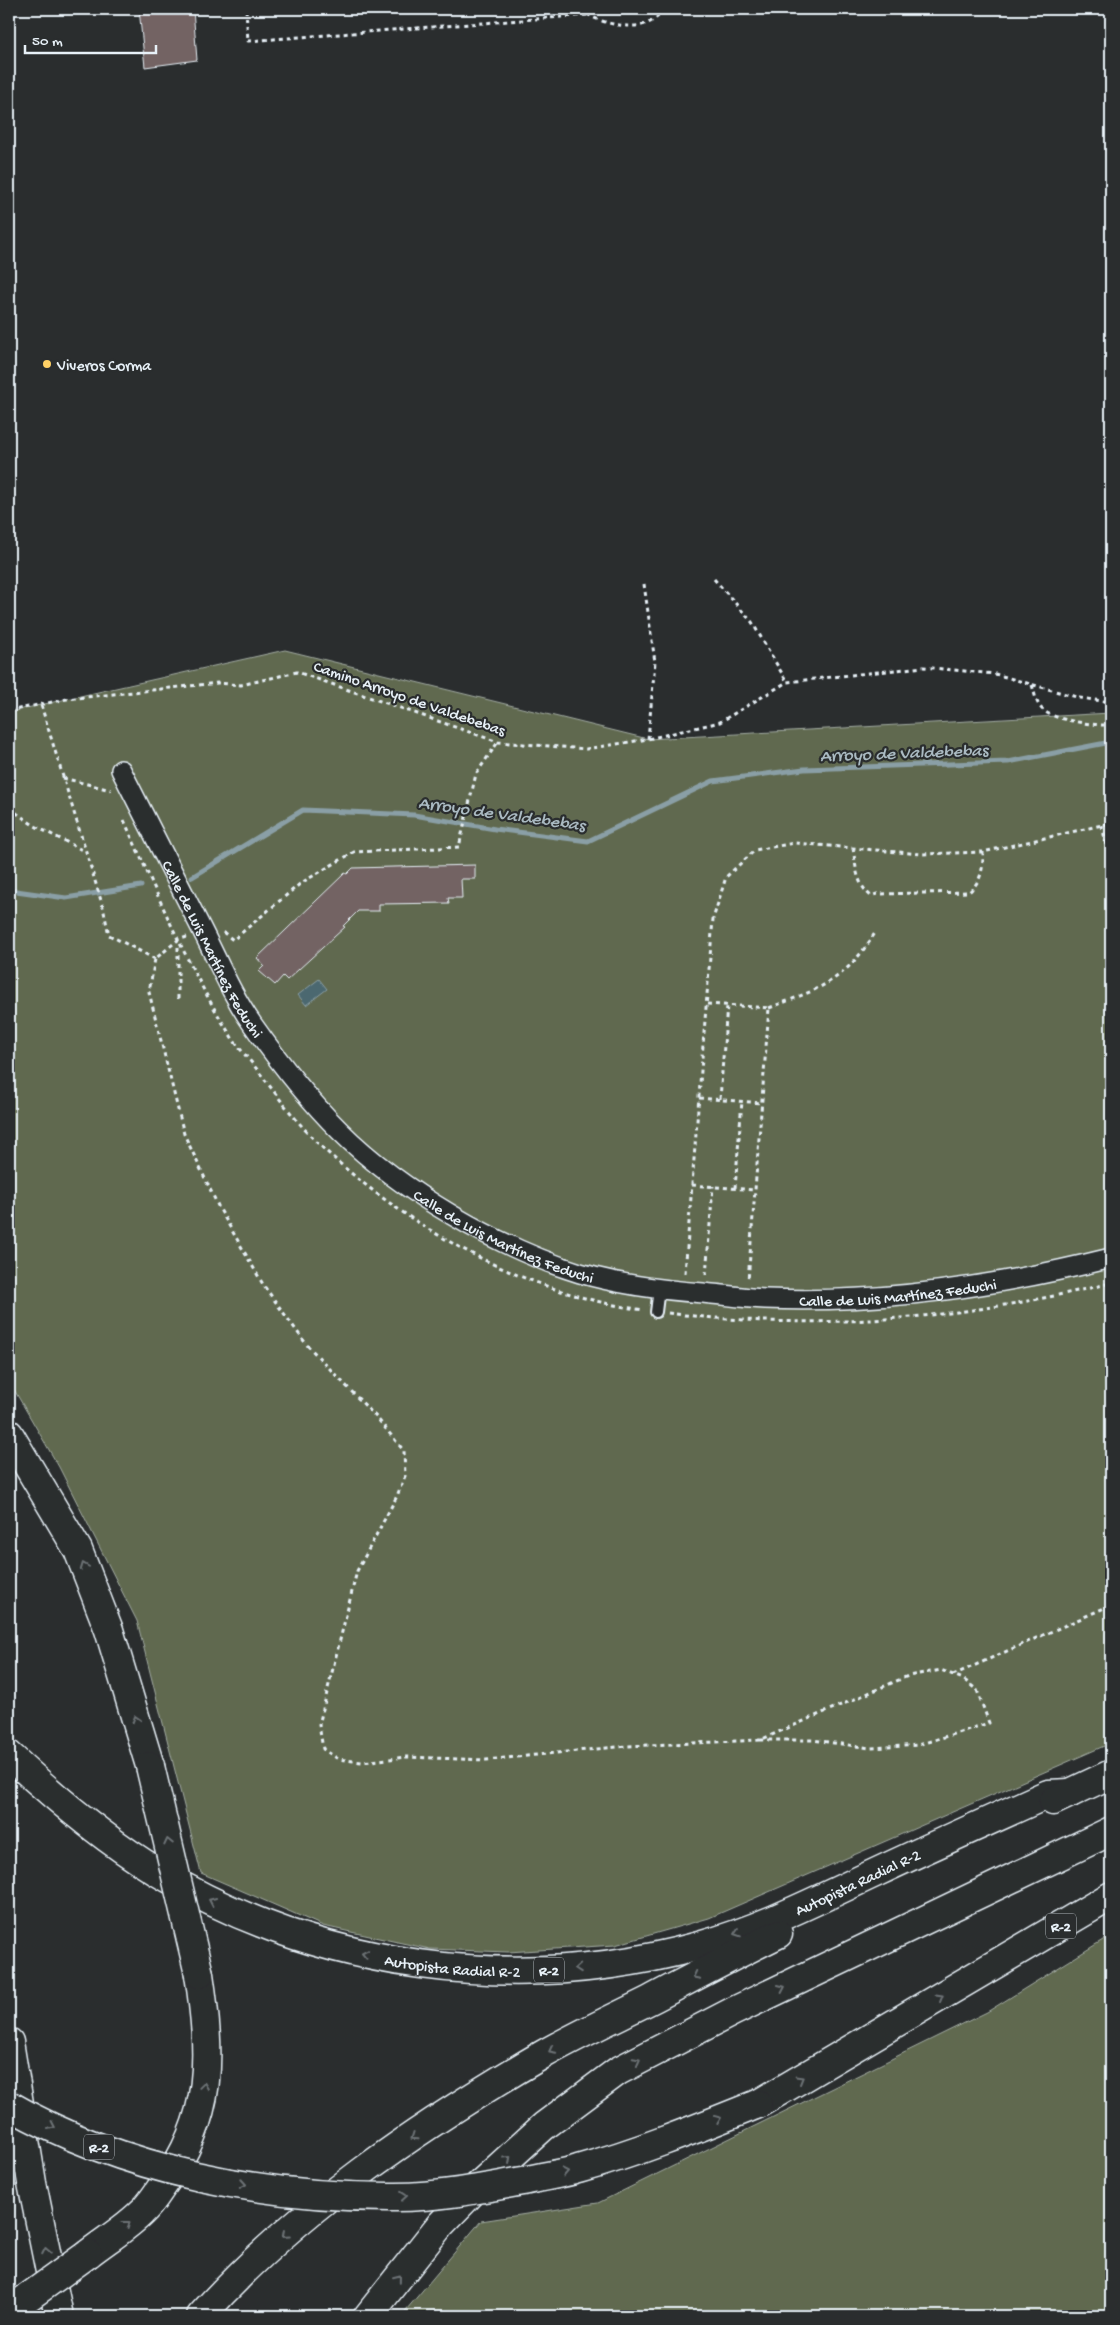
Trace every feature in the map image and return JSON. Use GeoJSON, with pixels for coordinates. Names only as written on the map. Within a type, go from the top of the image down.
{"type":"FeatureCollection","features":[{"type":"Feature","properties":{"kind":"highway"},"geometry":{"type":"LineString","coordinates":[[9,1434],[78,1550],[109,1630],[150,1766],[199,1974],[205,2014],[207,2063],[200,2117],[178,2164],[143,2212],[9,2311]]}},
{"type":"Feature","properties":{"kind":"highway"},"geometry":{"type":"LineString","coordinates":[[9,1744],[35,1770],[40,1784]]}},
{"type":"Feature","properties":{"kind":"highway","name":"Autopista Radial R-2"},"geometry":{"type":"LineString","coordinates":[[9,1755],[89,1825],[156,1871],[203,1897],[273,1928],[338,1949],[390,1960],[460,1969],[522,1971],[596,1966],[648,1958],[700,1946],[753,1928],[808,1904],[1048,1794],[1070,1793]]}},
{"type":"Feature","properties":{"kind":"highway","name":"Autopista Radial R-2"},"geometry":{"type":"LineString","coordinates":[[201,2316],[250,2267],[308,2215],[375,2164],[465,2102],[544,2055],[772,1937],[1111,1774]]}},
{"type":"Feature","properties":{"kind":"highway"},"geometry":{"type":"LineString","coordinates":[[368,2316],[440,2225],[478,2186],[544,2126],[618,2071],[734,2011],[1111,1831]]}},
{"type":"Feature","properties":{"kind":"highway","name":"R-2"},"geometry":{"type":"LineString","coordinates":[[9,2104],[89,2144],[195,2176],[292,2193],[398,2197],[488,2188],[576,2170],[664,2142],[758,2104],[1111,1896]]}},
{"type":"Feature","properties":{"kind":"highway"},"geometry":{"type":"LineString","coordinates":[[9,2042],[32,2183],[59,2316]]}},
{"type":"Feature","properties":{"kind":"highway"},"geometry":{"type":"LineString","coordinates":[[9,2305],[12,2316]]}},
{"type":"Feature","properties":{"kind":"street","name":"Calle de Luis Martínez Feduchi"},"geometry":{"type":"LineString","coordinates":[[121,770],[203,931],[222,974],[251,1023],[295,1080],[340,1132],[392,1175],[468,1225],[526,1252],[580,1272],[684,1292],[747,1297],[874,1297],[978,1287],[1050,1273],[1111,1258]]}},
{"type":"Feature","properties":{"kind":"lane"},"geometry":{"type":"LineString","coordinates":[[656,1312],[659,1288]]}},
{"type":"Feature","properties":{"kind":"path"},"geometry":{"type":"LineString","coordinates":[[246,9],[248,41],[587,15],[618,26],[647,24],[668,9]]}},
{"type":"Feature","properties":{"kind":"path"},"geometry":{"type":"LineString","coordinates":[[581,9],[587,15]]}},
{"type":"Feature","properties":{"kind":"path"},"geometry":{"type":"LineString","coordinates":[[714,579],[752,622],[787,682]]}},
{"type":"Feature","properties":{"kind":"path"},"geometry":{"type":"LineString","coordinates":[[644,584],[655,662],[648,739]]}},
{"type":"Feature","properties":{"kind":"path","name":"Camino Arroyo de Valdebebas"},"geometry":{"type":"LineString","coordinates":[[9,712],[67,699],[218,683],[242,685],[297,672],[498,742],[586,749],[648,739],[720,722],[787,682],[922,667],[995,674],[1080,698],[1111,702]]}},
{"type":"Feature","properties":{"kind":"path"},"geometry":{"type":"LineString","coordinates":[[1032,684],[1038,704],[1044,712],[1072,720],[1111,725]]}},
{"type":"Feature","properties":{"kind":"path"},"geometry":{"type":"LineString","coordinates":[[40,705],[104,907],[109,934],[155,959]]}},
{"type":"Feature","properties":{"kind":"path"},"geometry":{"type":"LineString","coordinates":[[498,742],[476,774],[459,847],[354,852],[302,883],[233,940],[216,926],[178,940],[155,959],[149,992],[184,1134],[219,1208],[264,1286],[307,1345],[377,1418],[404,1451],[405,1476],[397,1496],[357,1571],[319,1725],[323,1749],[338,1758],[362,1762],[406,1757],[486,1760],[627,1746],[760,1740],[813,1740],[870,1748],[918,1745],[989,1723],[977,1690],[963,1679],[941,1670],[908,1676],[760,1740]]}},
{"type":"Feature","properties":{"kind":"path"},"geometry":{"type":"LineString","coordinates":[[63,778],[111,790]]}},
{"type":"Feature","properties":{"kind":"path"},"geometry":{"type":"LineString","coordinates":[[9,808],[35,826],[86,852]]}},
{"type":"Feature","properties":{"kind":"path"},"geometry":{"type":"LineString","coordinates":[[684,1292],[713,919],[726,877],[755,850],[795,843],[921,854],[982,852],[1111,823]]}},
{"type":"Feature","properties":{"kind":"path"},"geometry":{"type":"LineString","coordinates":[[1102,825],[1111,868]]}},
{"type":"Feature","properties":{"kind":"path"},"geometry":{"type":"LineString","coordinates":[[853,848],[862,889],[871,896],[877,894],[969,892],[977,884],[983,872],[982,852]]}},
{"type":"Feature","properties":{"kind":"path"},"geometry":{"type":"LineString","coordinates":[[707,1004],[769,1008],[816,990],[843,974],[861,955],[875,933]]}},
{"type":"Feature","properties":{"kind":"path"},"geometry":{"type":"LineString","coordinates":[[178,940],[178,999]]}},
{"type":"Feature","properties":{"kind":"path"},"geometry":{"type":"LineString","coordinates":[[720,1099],[727,1005]]}},
{"type":"Feature","properties":{"kind":"path"},"geometry":{"type":"LineString","coordinates":[[747,1297],[769,1008]]}},
{"type":"Feature","properties":{"kind":"path"},"geometry":{"type":"LineString","coordinates":[[699,1098],[762,1103]]}},
{"type":"Feature","properties":{"kind":"path"},"geometry":{"type":"LineString","coordinates":[[735,1188],[742,1101]]}},
{"type":"Feature","properties":{"kind":"path"},"geometry":{"type":"LineString","coordinates":[[692,1184],[755,1190]]}},
{"type":"Feature","properties":{"kind":"path"},"geometry":{"type":"LineString","coordinates":[[704,1293],[713,1186]]}},
{"type":"Feature","properties":{"kind":"path"},"geometry":{"type":"LineString","coordinates":[[953,1675],[1111,1605]]}},
{"type":"Feature","properties":{"kind":"green space"},"geometry":{"type":"Polygon","coordinates":[[[285,650],[648,739],[1111,713],[1111,1743],[709,1918],[615,1945],[508,1952],[430,1949],[323,1926],[201,1873],[137,1621],[59,1467],[9,1381],[9,712],[285,650]]]}},
{"type":"Feature","properties":{"kind":"green space"},"geometry":{"type":"Polygon","coordinates":[[[1111,1935],[1111,2316],[401,2316],[481,2221],[598,2203],[987,2012],[1111,1935]]]}},
{"type":"Feature","properties":{"kind":"water"},"geometry":{"type":"Polygon","coordinates":[[[319,979],[327,989],[306,1005],[298,995],[319,979]]]}},
{"type":"Feature","properties":{"kind":"building"},"geometry":{"type":"Polygon","coordinates":[[[139,9],[193,9],[197,60],[145,67],[139,9]]]}},
{"type":"Feature","properties":{"kind":"building"},"geometry":{"type":"Polygon","coordinates":[[[475,865],[475,879],[461,879],[462,898],[448,898],[449,903],[379,904],[379,911],[358,911],[343,926],[345,927],[287,980],[283,976],[275,985],[259,971],[264,966],[257,958],[345,873],[347,874],[353,868],[475,865]]]}},
{"type":"Feature","properties":{"kind":"waterway","name":"Arroyo de Valdebebas"},"geometry":{"type":"LineString","coordinates":[[192,877],[303,810],[414,815],[495,829],[588,841],[713,781],[804,769],[1008,762],[1111,742]]}},
{"type":"Feature","properties":{"kind":"waterway","name":"Arroyo de Valdebebas"},"geometry":{"type":"LineString","coordinates":[[9,890],[66,898],[141,886]]}},
{"type":"Feature","properties":{"kind":"place","name":"Viveros Corma"},"geometry":{"type":"Point","coordinates":[47,364]}}]}
